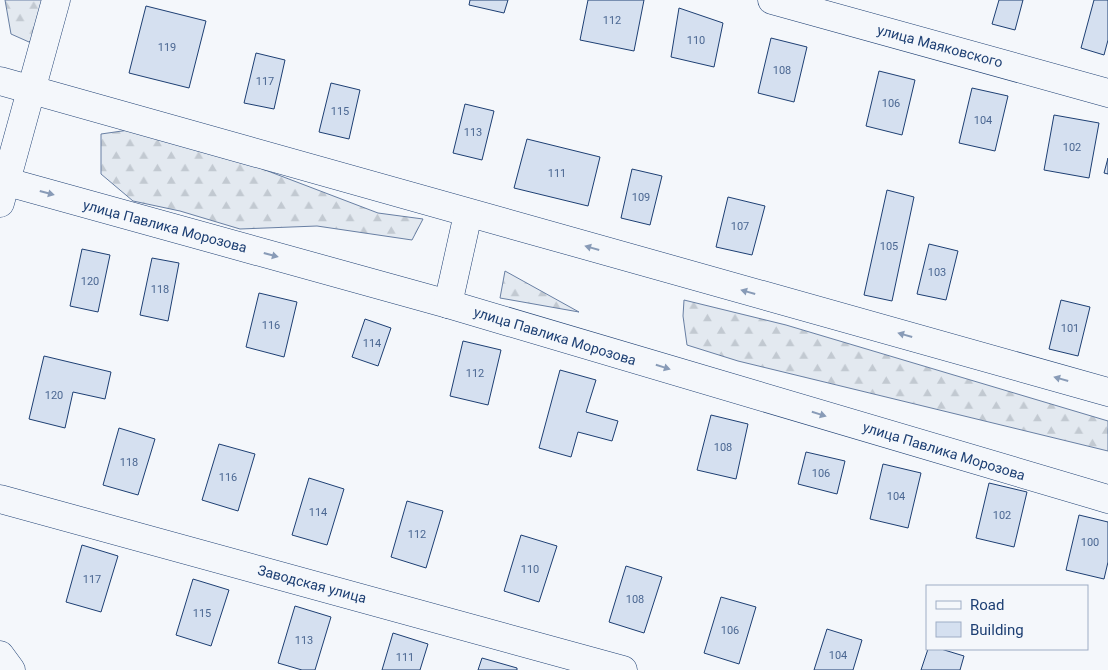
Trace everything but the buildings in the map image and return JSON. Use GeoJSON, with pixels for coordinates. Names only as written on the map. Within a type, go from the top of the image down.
{"type":"FeatureCollection","features":[{"type":"Feature","properties":{"kind":"street"},"geometry":{"type":"LineString","coordinates":[[2,188],[56,0]]}},
{"type":"Feature","properties":{"kind":"street","name":"улица Маяковского"},"geometry":{"type":"LineString","coordinates":[[772,0],[1108,93]]}},
{"type":"Feature","properties":{"kind":"street"},"geometry":{"type":"LineString","coordinates":[[0,81],[468,214],[1108,392]]}},
{"type":"Feature","properties":{"kind":"street","name":"улица Павлика Морозова"},"geometry":{"type":"LineString","coordinates":[[2,188],[448,304],[1108,499]]}},
{"type":"Feature","properties":{"kind":"street"},"geometry":{"type":"LineString","coordinates":[[448,304],[468,214]]}},
{"type":"Feature","properties":{"kind":"street","name":"Заводская улица"},"geometry":{"type":"LineString","coordinates":[[0,499],[623,670]]}},
{"type":"Feature","properties":{"kind":"street"},"geometry":{"type":"LineString","coordinates":[[0,655],[11,670]]}},
{"type":"Feature","properties":{"kind":"green space"},"geometry":{"type":"Polygon","coordinates":[[[5,0],[59,0],[53,23],[29,42],[11,34],[5,0]]]}},
{"type":"Feature","properties":{"kind":"green space"},"geometry":{"type":"Polygon","coordinates":[[[129,130],[197,144],[378,213],[423,219],[412,240],[317,226],[240,229],[180,211],[133,201],[101,174],[101,134],[129,130]]]}},
{"type":"Feature","properties":{"kind":"green space"},"geometry":{"type":"Polygon","coordinates":[[[505,271],[579,312],[500,298],[505,271]]]}},
{"type":"Feature","properties":{"kind":"green space"},"geometry":{"type":"Polygon","coordinates":[[[684,300],[786,325],[1108,421],[1108,451],[738,361],[687,345],[683,316],[684,300]]]}}]}
